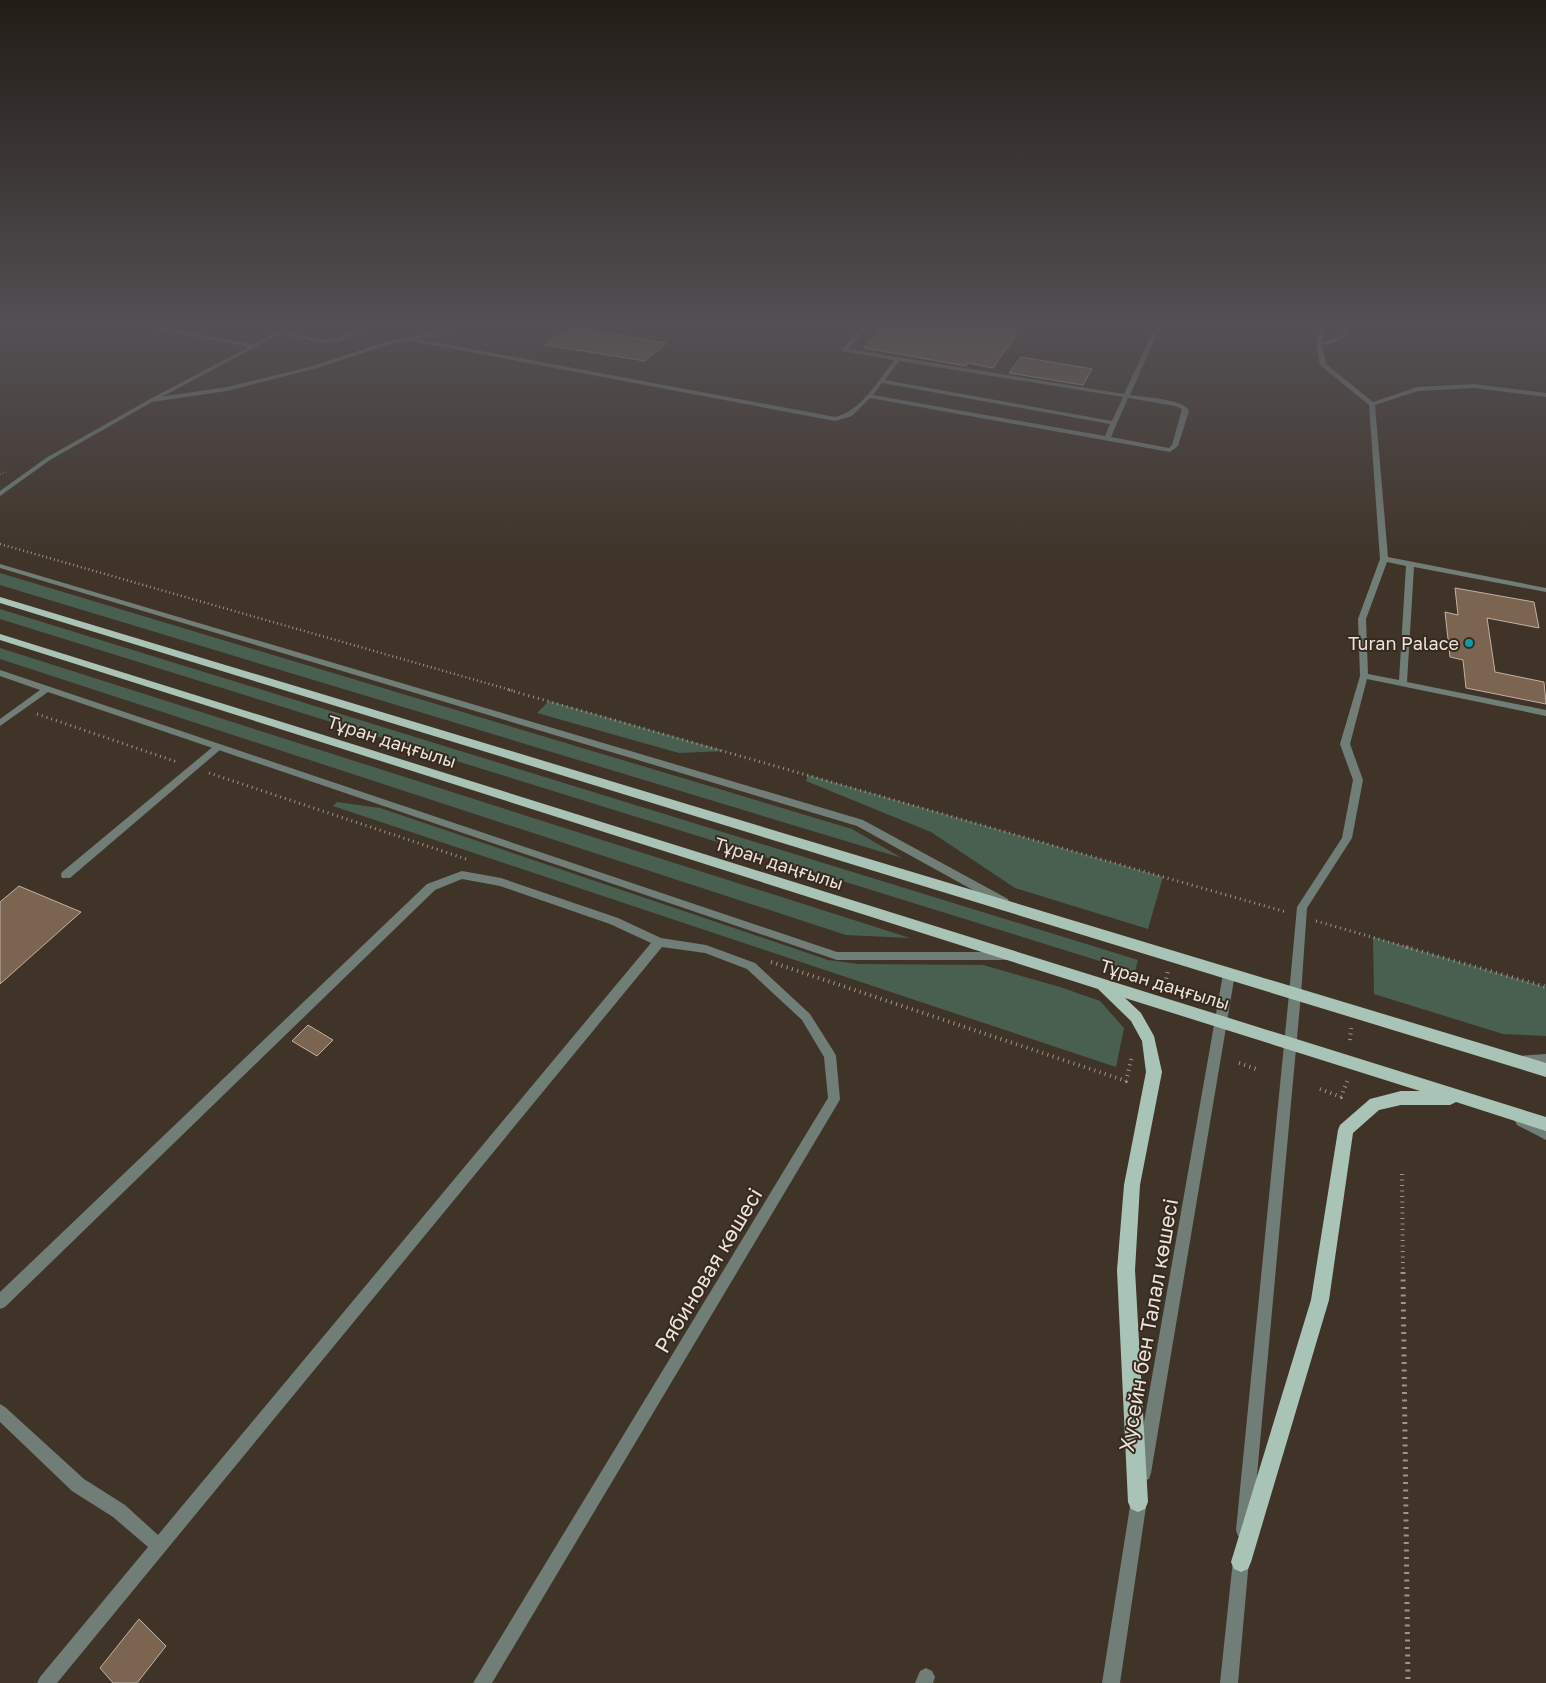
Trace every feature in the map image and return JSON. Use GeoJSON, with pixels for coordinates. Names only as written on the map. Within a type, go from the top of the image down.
{"type":"FeatureCollection","features":[{"type":"Feature","properties":{"kind":"main road","name":"Тұран даңғылы"},"geometry":{"type":"LineString","coordinates":[[0,600],[1546,1070]]}},
{"type":"Feature","properties":{"kind":"main road","name":"Тұран даңғылы"},"geometry":{"type":"LineString","coordinates":[[0,637],[1546,1124]]}},
{"type":"Feature","properties":{"kind":"main road"},"geometry":{"type":"LineString","coordinates":[[1102,984],[1136,1017],[1149,1040],[1154,1072],[1145,1127],[1132,1185],[1126,1270],[1138,1502]]}},
{"type":"Feature","properties":{"kind":"main road"},"geometry":{"type":"LineString","coordinates":[[1240,1562],[1320,1300],[1346,1130],[1375,1104],[1400,1098],[1462,1098]]}},
{"type":"Feature","properties":{"kind":"street"},"geometry":{"type":"LineString","coordinates":[[0,494],[48,459],[142,406]]}},
{"type":"Feature","properties":{"kind":"street"},"geometry":{"type":"LineString","coordinates":[[764,406],[835,419],[846,418],[856,412],[861,406]]}},
{"type":"Feature","properties":{"kind":"street"},"geometry":{"type":"LineString","coordinates":[[922,406],[1170,450],[1175,446],[1186,412],[1185,408],[1180,406]]}},
{"type":"Feature","properties":{"kind":"street"},"geometry":{"type":"LineString","coordinates":[[1017,406],[1114,423]]}},
{"type":"Feature","properties":{"kind":"street"},"geometry":{"type":"LineString","coordinates":[[1107,438],[1122,406]]}},
{"type":"Feature","properties":{"kind":"street"},"geometry":{"type":"LineString","coordinates":[[1229,1683],[1302,906],[1347,838],[1358,780],[1345,744],[1364,676],[1362,619],[1384,559],[1372,406]]}},
{"type":"Feature","properties":{"kind":"street"},"geometry":{"type":"LineString","coordinates":[[1384,559],[1546,590]]}},
{"type":"Feature","properties":{"kind":"street"},"geometry":{"type":"LineString","coordinates":[[1403,683],[1410,565]]}},
{"type":"Feature","properties":{"kind":"street"},"geometry":{"type":"LineString","coordinates":[[0,566],[860,822],[1016,909]]}},
{"type":"Feature","properties":{"kind":"street"},"geometry":{"type":"LineString","coordinates":[[0,673],[837,956],[1012,956]]}},
{"type":"Feature","properties":{"kind":"street"},"geometry":{"type":"LineString","coordinates":[[1364,676],[1546,713]]}},
{"type":"Feature","properties":{"kind":"street"},"geometry":{"type":"LineString","coordinates":[[0,723],[47,689]]}},
{"type":"Feature","properties":{"kind":"street"},"geometry":{"type":"LineString","coordinates":[[66,875],[218,747]]}},
{"type":"Feature","properties":{"kind":"street","name":"Рябиновая көшесі"},"geometry":{"type":"LineString","coordinates":[[0,1302],[431,887],[462,875],[502,882],[614,921],[659,942],[706,949],[751,966],[806,1018],[830,1056],[834,1100],[482,1683]]}},
{"type":"Feature","properties":{"kind":"street"},"geometry":{"type":"LineString","coordinates":[[46,1683],[659,942]]}},
{"type":"Feature","properties":{"kind":"street","name":"Хусейн бен Талал көшесі"},"geometry":{"type":"LineString","coordinates":[[1111,1683],[1138,1502],[1229,974]]}},
{"type":"Feature","properties":{"kind":"street"},"geometry":{"type":"LineString","coordinates":[[1511,1060],[1546,1059]]}},
{"type":"Feature","properties":{"kind":"street"},"geometry":{"type":"LineString","coordinates":[[1497,1109],[1546,1134]]}},
{"type":"Feature","properties":{"kind":"street"},"geometry":{"type":"LineString","coordinates":[[0,1412],[78,1485],[119,1511],[160,1546]]}},
{"type":"Feature","properties":{"kind":"path"},"geometry":{"type":"LineString","coordinates":[[0,544],[1546,986]]}},
{"type":"Feature","properties":{"kind":"path"},"geometry":{"type":"LineString","coordinates":[[1165,984],[1169,968]]}},
{"type":"Feature","properties":{"kind":"path"},"geometry":{"type":"LineString","coordinates":[[1350,1040],[1351,1023]]}},
{"type":"Feature","properties":{"kind":"path"},"geometry":{"type":"LineString","coordinates":[[1239,1063],[1256,1069]]}},
{"type":"Feature","properties":{"kind":"path"},"geometry":{"type":"LineString","coordinates":[[1320,1089],[1341,1097],[1348,1076]]}},
{"type":"Feature","properties":{"kind":"path"},"geometry":{"type":"LineString","coordinates":[[1402,1174],[1408,1683]]}},
{"type":"Feature","properties":{"kind":"green space"},"geometry":{"type":"Polygon","coordinates":[[[0,573],[852,829],[902,858],[0,585],[0,573]]]}},
{"type":"Feature","properties":{"kind":"green space"},"geometry":{"type":"Polygon","coordinates":[[[0,609],[1138,960],[1135,972],[0,619],[0,609]]]}},
{"type":"Feature","properties":{"kind":"green space"},"geometry":{"type":"Polygon","coordinates":[[[0,648],[910,938],[846,935],[0,659],[0,648]]]}},
{"type":"Feature","properties":{"kind":"green space"},"geometry":{"type":"Polygon","coordinates":[[[549,701],[725,751],[679,753],[537,713],[549,701]]]}},
{"type":"Feature","properties":{"kind":"green space"},"geometry":{"type":"Polygon","coordinates":[[[808,775],[1163,877],[1148,929],[1015,888],[931,832],[806,781],[808,775]]]}},
{"type":"Feature","properties":{"kind":"green space"},"geometry":{"type":"Polygon","coordinates":[[[337,802],[380,808],[828,960],[858,964],[983,965],[1060,987],[1100,1001],[1124,1028],[1116,1067],[333,806],[337,802]]]}},
{"type":"Feature","properties":{"kind":"green space"},"geometry":{"type":"Polygon","coordinates":[[[1373,937],[1546,987],[1546,1036],[1503,1034],[1374,994],[1373,937]]]}},
{"type":"Feature","properties":{"kind":"building","name":"Turan Palace"},"geometry":{"type":"Polygon","coordinates":[[[1455,588],[1534,602],[1539,628],[1487,618],[1495,672],[1544,682],[1546,704],[1466,688],[1463,660],[1450,657],[1445,612],[1458,615],[1455,588]]]}},
{"type":"Feature","properties":{"kind":"building"},"geometry":{"type":"Polygon","coordinates":[[[19,886],[81,912],[0,984],[0,902],[19,886]]]}},
{"type":"Feature","properties":{"kind":"building"},"geometry":{"type":"Polygon","coordinates":[[[308,1025],[333,1040],[317,1056],[292,1041],[308,1025]]]}},
{"type":"Feature","properties":{"kind":"building"},"geometry":{"type":"Polygon","coordinates":[[[139,1619],[166,1646],[137,1683],[113,1683],[100,1668],[139,1619]]]}},
{"type":"Feature","properties":{"kind":"place","name":"Turan Palace"},"geometry":{"type":"Point","coordinates":[1469,643]}}]}
